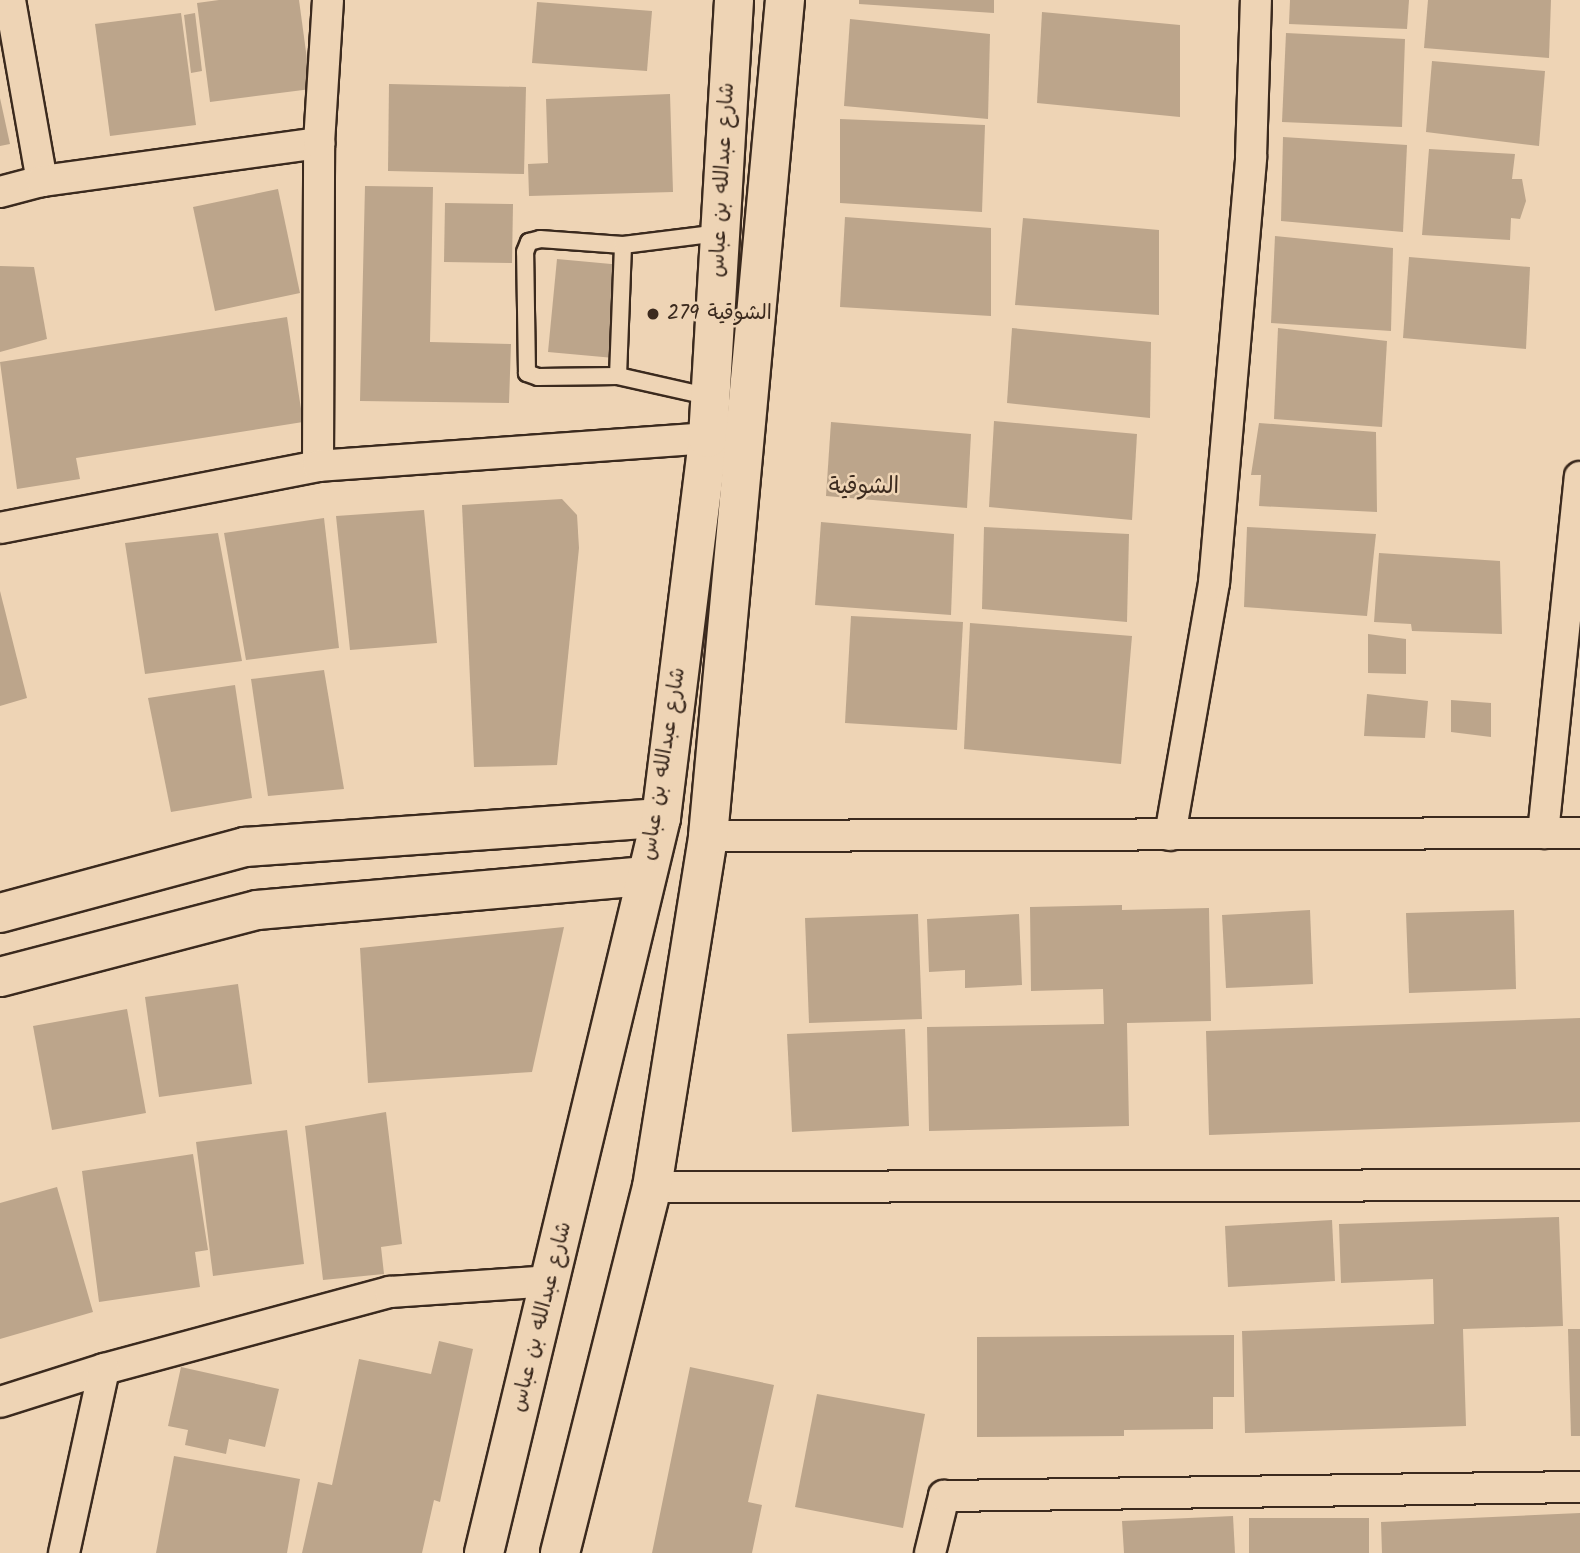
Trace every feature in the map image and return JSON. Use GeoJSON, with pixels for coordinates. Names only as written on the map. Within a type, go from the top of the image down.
{"type":"FeatureCollection","features":[{"type":"Feature","properties":{"kind":"main road","name":"شارع عبدالله بن عباس"},"geometry":{"type":"LineString","coordinates":[[484,1553],[552,1281],[661,818],[708,438],[734,0]]}},
{"type":"Feature","properties":{"kind":"main road","name":"شارع عبدالله بن عباس"},"geometry":{"type":"LineString","coordinates":[[560,1553],[652,1187],[708,836],[785,0]]}},
{"type":"Feature","properties":{"kind":"main road"},"geometry":{"type":"LineString","coordinates":[[0,913],[245,847],[661,818]]}},
{"type":"Feature","properties":{"kind":"main road"},"geometry":{"type":"LineString","coordinates":[[0,977],[257,910],[647,876]]}},
{"type":"Feature","properties":{"kind":"street"},"geometry":{"type":"LineString","coordinates":[[10,0],[42,181]]}},
{"type":"Feature","properties":{"kind":"street"},"geometry":{"type":"LineString","coordinates":[[318,466],[319,143],[328,0]]}},
{"type":"Feature","properties":{"kind":"street"},"geometry":{"type":"LineString","coordinates":[[1170,835],[1214,583],[1251,157],[1256,0]]}},
{"type":"Feature","properties":{"kind":"street"},"geometry":{"type":"LineString","coordinates":[[0,192],[42,181],[319,143]]}},
{"type":"Feature","properties":{"kind":"street"},"geometry":{"type":"LineString","coordinates":[[0,528],[318,466],[708,438]]}},
{"type":"Feature","properties":{"kind":"street"},"geometry":{"type":"LineString","coordinates":[[1543,833],[1580,477]]}},
{"type":"Feature","properties":{"kind":"street"},"geometry":{"type":"LineString","coordinates":[[708,836],[1580,832]]}},
{"type":"Feature","properties":{"kind":"street"},"geometry":{"type":"LineString","coordinates":[[652,1187],[1580,1185]]}},
{"type":"Feature","properties":{"kind":"street"},"geometry":{"type":"LineString","coordinates":[[0,1402],[104,1369],[390,1292],[552,1281]]}},
{"type":"Feature","properties":{"kind":"street"},"geometry":{"type":"LineString","coordinates":[[64,1553],[104,1369]]}},
{"type":"Feature","properties":{"kind":"street"},"geometry":{"type":"LineString","coordinates":[[930,1553],[944,1496],[1580,1487]]}},
{"type":"Feature","properties":{"kind":"lane"},"geometry":{"type":"LineString","coordinates":[[711,397],[618,376],[538,377],[527,373],[524,252],[529,242],[540,239],[623,245],[720,233]]}},
{"type":"Feature","properties":{"kind":"lane"},"geometry":{"type":"LineString","coordinates":[[618,376],[623,245]]}},
{"type":"Feature","properties":{"kind":"building"},"geometry":{"type":"Polygon","coordinates":[[[219,0],[299,0],[311,89],[210,102],[197,3],[219,0]]]}},
{"type":"Feature","properties":{"kind":"building"},"geometry":{"type":"Polygon","coordinates":[[[859,0],[994,0],[994,13],[859,4],[859,0]]]}},
{"type":"Feature","properties":{"kind":"building"},"geometry":{"type":"Polygon","coordinates":[[[1290,0],[1409,0],[1407,29],[1289,24],[1290,0]]]}},
{"type":"Feature","properties":{"kind":"building"},"geometry":{"type":"Polygon","coordinates":[[[1428,0],[1551,0],[1549,58],[1424,48],[1428,0]]]}},
{"type":"Feature","properties":{"kind":"building"},"geometry":{"type":"Polygon","coordinates":[[[537,2],[652,11],[647,71],[532,63],[537,2]]]}},
{"type":"Feature","properties":{"kind":"building"},"geometry":{"type":"Polygon","coordinates":[[[1042,12],[1180,25],[1180,117],[1037,103],[1042,12]]]}},
{"type":"Feature","properties":{"kind":"building"},"geometry":{"type":"Polygon","coordinates":[[[181,13],[196,125],[110,136],[95,24],[181,13]]]}},
{"type":"Feature","properties":{"kind":"building"},"geometry":{"type":"Polygon","coordinates":[[[195,13],[202,71],[191,73],[184,15],[195,13]]]}},
{"type":"Feature","properties":{"kind":"building"},"geometry":{"type":"Polygon","coordinates":[[[850,19],[990,34],[988,119],[844,106],[850,19]]]}},
{"type":"Feature","properties":{"kind":"building"},"geometry":{"type":"Polygon","coordinates":[[[1286,33],[1405,39],[1402,127],[1282,122],[1286,33]]]}},
{"type":"Feature","properties":{"kind":"building"},"geometry":{"type":"Polygon","coordinates":[[[1432,61],[1545,71],[1539,146],[1426,132],[1432,61]]]}},
{"type":"Feature","properties":{"kind":"building"},"geometry":{"type":"Polygon","coordinates":[[[389,84],[526,87],[524,174],[388,171],[389,84]]]}},
{"type":"Feature","properties":{"kind":"building"},"geometry":{"type":"Polygon","coordinates":[[[670,94],[673,192],[529,196],[528,164],[548,163],[546,99],[670,94]]]}},
{"type":"Feature","properties":{"kind":"building"},"geometry":{"type":"Polygon","coordinates":[[[0,98],[10,144],[0,146],[0,98]]]}},
{"type":"Feature","properties":{"kind":"building"},"geometry":{"type":"Polygon","coordinates":[[[840,119],[985,125],[982,212],[840,203],[840,119]]]}},
{"type":"Feature","properties":{"kind":"building"},"geometry":{"type":"Polygon","coordinates":[[[1283,137],[1407,145],[1403,232],[1281,221],[1283,137]]]}},
{"type":"Feature","properties":{"kind":"building"},"geometry":{"type":"Polygon","coordinates":[[[1429,149],[1515,154],[1512,179],[1522,179],[1526,201],[1520,219],[1511,218],[1510,240],[1422,235],[1429,149]]]}},
{"type":"Feature","properties":{"kind":"building"},"geometry":{"type":"Polygon","coordinates":[[[365,186],[433,187],[430,342],[511,344],[509,403],[360,401],[365,186]]]}},
{"type":"Feature","properties":{"kind":"building"},"geometry":{"type":"Polygon","coordinates":[[[278,189],[300,293],[215,311],[193,207],[278,189]]]}},
{"type":"Feature","properties":{"kind":"building"},"geometry":{"type":"Polygon","coordinates":[[[445,203],[513,204],[512,263],[444,262],[445,203]]]}},
{"type":"Feature","properties":{"kind":"building"},"geometry":{"type":"Polygon","coordinates":[[[845,217],[991,228],[991,316],[840,307],[845,217]]]}},
{"type":"Feature","properties":{"kind":"building"},"geometry":{"type":"Polygon","coordinates":[[[1023,218],[1159,230],[1159,315],[1015,305],[1023,218]]]}},
{"type":"Feature","properties":{"kind":"building"},"geometry":{"type":"Polygon","coordinates":[[[1275,236],[1393,248],[1391,331],[1271,323],[1275,236]]]}},
{"type":"Feature","properties":{"kind":"building"},"geometry":{"type":"Polygon","coordinates":[[[1409,257],[1530,267],[1526,349],[1403,338],[1409,257]]]}},
{"type":"Feature","properties":{"kind":"building"},"geometry":{"type":"Polygon","coordinates":[[[557,259],[622,265],[614,358],[548,352],[557,259]]]}},
{"type":"Feature","properties":{"kind":"building"},"geometry":{"type":"Polygon","coordinates":[[[0,266],[34,267],[47,339],[0,352],[0,266]]]}},
{"type":"Feature","properties":{"kind":"building"},"geometry":{"type":"Polygon","coordinates":[[[287,317],[303,422],[76,458],[80,479],[17,489],[0,362],[287,317]]]}},
{"type":"Feature","properties":{"kind":"building"},"geometry":{"type":"Polygon","coordinates":[[[1012,328],[1151,342],[1150,418],[1007,403],[1012,328]]]}},
{"type":"Feature","properties":{"kind":"building"},"geometry":{"type":"Polygon","coordinates":[[[1278,328],[1387,341],[1382,427],[1274,419],[1278,328]]]}},
{"type":"Feature","properties":{"kind":"building"},"geometry":{"type":"Polygon","coordinates":[[[994,421],[1137,434],[1132,520],[989,507],[994,421]]]}},
{"type":"Feature","properties":{"kind":"building"},"geometry":{"type":"Polygon","coordinates":[[[831,422],[971,434],[967,508],[826,496],[831,422]]]}},
{"type":"Feature","properties":{"kind":"building"},"geometry":{"type":"Polygon","coordinates":[[[1259,423],[1376,432],[1377,512],[1259,506],[1261,475],[1251,475],[1259,423]]]}},
{"type":"Feature","properties":{"kind":"building"},"geometry":{"type":"Polygon","coordinates":[[[562,499],[577,515],[579,548],[557,765],[474,767],[462,505],[562,499]]]}},
{"type":"Feature","properties":{"kind":"building"},"geometry":{"type":"Polygon","coordinates":[[[424,510],[437,643],[350,650],[336,516],[424,510]]]}},
{"type":"Feature","properties":{"kind":"building"},"geometry":{"type":"Polygon","coordinates":[[[324,518],[339,648],[246,660],[224,533],[324,518]]]}},
{"type":"Feature","properties":{"kind":"building"},"geometry":{"type":"Polygon","coordinates":[[[821,522],[954,534],[951,615],[815,605],[821,522]]]}},
{"type":"Feature","properties":{"kind":"building"},"geometry":{"type":"Polygon","coordinates":[[[984,527],[1129,534],[1127,622],[982,609],[984,527]]]}},
{"type":"Feature","properties":{"kind":"building"},"geometry":{"type":"Polygon","coordinates":[[[1247,527],[1376,534],[1367,616],[1244,607],[1247,527]]]}},
{"type":"Feature","properties":{"kind":"building"},"geometry":{"type":"Polygon","coordinates":[[[218,533],[242,661],[145,674],[125,543],[218,533]]]}},
{"type":"Feature","properties":{"kind":"building"},"geometry":{"type":"Polygon","coordinates":[[[1379,553],[1500,561],[1502,634],[1412,631],[1411,624],[1374,622],[1379,553]]]}},
{"type":"Feature","properties":{"kind":"building"},"geometry":{"type":"Polygon","coordinates":[[[0,591],[27,698],[0,706],[0,591]]]}},
{"type":"Feature","properties":{"kind":"building"},"geometry":{"type":"Polygon","coordinates":[[[851,616],[963,622],[957,730],[845,723],[851,616]]]}},
{"type":"Feature","properties":{"kind":"building"},"geometry":{"type":"Polygon","coordinates":[[[970,623],[1132,636],[1121,764],[964,749],[970,623]]]}},
{"type":"Feature","properties":{"kind":"building"},"geometry":{"type":"Polygon","coordinates":[[[1368,634],[1406,639],[1406,674],[1368,673],[1368,634]]]}},
{"type":"Feature","properties":{"kind":"building"},"geometry":{"type":"Polygon","coordinates":[[[324,670],[344,789],[268,796],[251,679],[324,670]]]}},
{"type":"Feature","properties":{"kind":"building"},"geometry":{"type":"Polygon","coordinates":[[[235,685],[252,798],[171,812],[148,698],[235,685]]]}},
{"type":"Feature","properties":{"kind":"building"},"geometry":{"type":"Polygon","coordinates":[[[1367,694],[1428,701],[1425,738],[1364,736],[1367,694]]]}},
{"type":"Feature","properties":{"kind":"building"},"geometry":{"type":"Polygon","coordinates":[[[1451,700],[1491,703],[1491,737],[1451,732],[1451,700]]]}},
{"type":"Feature","properties":{"kind":"building"},"geometry":{"type":"Polygon","coordinates":[[[1122,905],[1122,910],[1209,908],[1211,1021],[1127,1023],[1129,1126],[929,1131],[927,1027],[1104,1024],[1103,989],[1031,991],[1030,907],[1122,905]]]}},
{"type":"Feature","properties":{"kind":"building"},"geometry":{"type":"Polygon","coordinates":[[[1310,910],[1313,984],[1226,988],[1222,915],[1310,910]]]}},
{"type":"Feature","properties":{"kind":"building"},"geometry":{"type":"Polygon","coordinates":[[[1514,910],[1516,989],[1409,993],[1406,913],[1514,910]]]}},
{"type":"Feature","properties":{"kind":"building"},"geometry":{"type":"Polygon","coordinates":[[[918,914],[922,1019],[809,1023],[805,918],[918,914]]]}},
{"type":"Feature","properties":{"kind":"building"},"geometry":{"type":"Polygon","coordinates":[[[1019,914],[1022,985],[965,988],[965,970],[929,972],[927,919],[1019,914]]]}},
{"type":"Feature","properties":{"kind":"building"},"geometry":{"type":"Polygon","coordinates":[[[564,927],[532,1072],[368,1083],[360,948],[564,927]]]}},
{"type":"Feature","properties":{"kind":"building"},"geometry":{"type":"Polygon","coordinates":[[[238,984],[252,1084],[159,1097],[145,997],[238,984]]]}},
{"type":"Feature","properties":{"kind":"building"},"geometry":{"type":"Polygon","coordinates":[[[127,1009],[146,1113],[52,1130],[33,1026],[127,1009]]]}},
{"type":"Feature","properties":{"kind":"building"},"geometry":{"type":"Polygon","coordinates":[[[1580,1018],[1580,1122],[1209,1135],[1206,1031],[1580,1018]]]}},
{"type":"Feature","properties":{"kind":"building"},"geometry":{"type":"Polygon","coordinates":[[[905,1029],[909,1126],[792,1132],[787,1034],[905,1029]]]}},
{"type":"Feature","properties":{"kind":"building"},"geometry":{"type":"Polygon","coordinates":[[[386,1112],[402,1244],[381,1247],[384,1274],[323,1280],[305,1126],[386,1112]]]}},
{"type":"Feature","properties":{"kind":"building"},"geometry":{"type":"Polygon","coordinates":[[[287,1130],[304,1264],[213,1276],[196,1142],[287,1130]]]}},
{"type":"Feature","properties":{"kind":"building"},"geometry":{"type":"Polygon","coordinates":[[[193,1154],[208,1250],[195,1252],[200,1287],[99,1302],[82,1171],[193,1154]]]}},
{"type":"Feature","properties":{"kind":"building"},"geometry":{"type":"Polygon","coordinates":[[[57,1187],[93,1312],[0,1339],[0,1203],[57,1187]]]}},
{"type":"Feature","properties":{"kind":"building"},"geometry":{"type":"Polygon","coordinates":[[[1559,1217],[1563,1326],[1463,1329],[1466,1426],[1245,1433],[1242,1331],[1434,1324],[1433,1279],[1341,1283],[1339,1224],[1559,1217]]]}},
{"type":"Feature","properties":{"kind":"building"},"geometry":{"type":"Polygon","coordinates":[[[1332,1220],[1335,1281],[1228,1287],[1225,1226],[1332,1220]]]}},
{"type":"Feature","properties":{"kind":"building"},"geometry":{"type":"Polygon","coordinates":[[[1568,1329],[1580,1329],[1580,1436],[1571,1436],[1568,1329]]]}},
{"type":"Feature","properties":{"kind":"building"},"geometry":{"type":"Polygon","coordinates":[[[1234,1335],[1234,1397],[1213,1397],[1213,1429],[1124,1430],[1124,1436],[977,1437],[977,1337],[1234,1335]]]}},
{"type":"Feature","properties":{"kind":"building"},"geometry":{"type":"Polygon","coordinates":[[[439,1341],[473,1349],[440,1502],[434,1500],[422,1553],[302,1553],[318,1482],[332,1485],[359,1359],[431,1374],[439,1341]]]}},
{"type":"Feature","properties":{"kind":"building"},"geometry":{"type":"Polygon","coordinates":[[[181,1367],[279,1389],[265,1447],[229,1439],[226,1454],[185,1445],[188,1430],[168,1426],[181,1367]]]}},
{"type":"Feature","properties":{"kind":"building"},"geometry":{"type":"Polygon","coordinates":[[[690,1367],[774,1385],[748,1502],[762,1505],[752,1553],[652,1553],[690,1367]]]}},
{"type":"Feature","properties":{"kind":"building"},"geometry":{"type":"Polygon","coordinates":[[[817,1394],[925,1414],[903,1528],[795,1507],[817,1394]]]}},
{"type":"Feature","properties":{"kind":"building"},"geometry":{"type":"Polygon","coordinates":[[[174,1456],[300,1479],[287,1553],[156,1553],[174,1456]]]}},
{"type":"Feature","properties":{"kind":"building"},"geometry":{"type":"Polygon","coordinates":[[[1580,1513],[1580,1553],[1382,1553],[1381,1522],[1580,1513]]]}},
{"type":"Feature","properties":{"kind":"building"},"geometry":{"type":"Polygon","coordinates":[[[1233,1516],[1235,1553],[1124,1553],[1122,1521],[1233,1516]]]}},
{"type":"Feature","properties":{"kind":"building"},"geometry":{"type":"Polygon","coordinates":[[[1249,1518],[1369,1518],[1369,1553],[1249,1553],[1249,1518]]]}},
{"type":"Feature","properties":{"kind":"place","name":"الشوقية 279"},"geometry":{"type":"Point","coordinates":[653,314]}},
{"type":"Feature","properties":{"kind":"district","name":"الشوقية"},"geometry":{"type":"Point","coordinates":[864,487]}}]}
